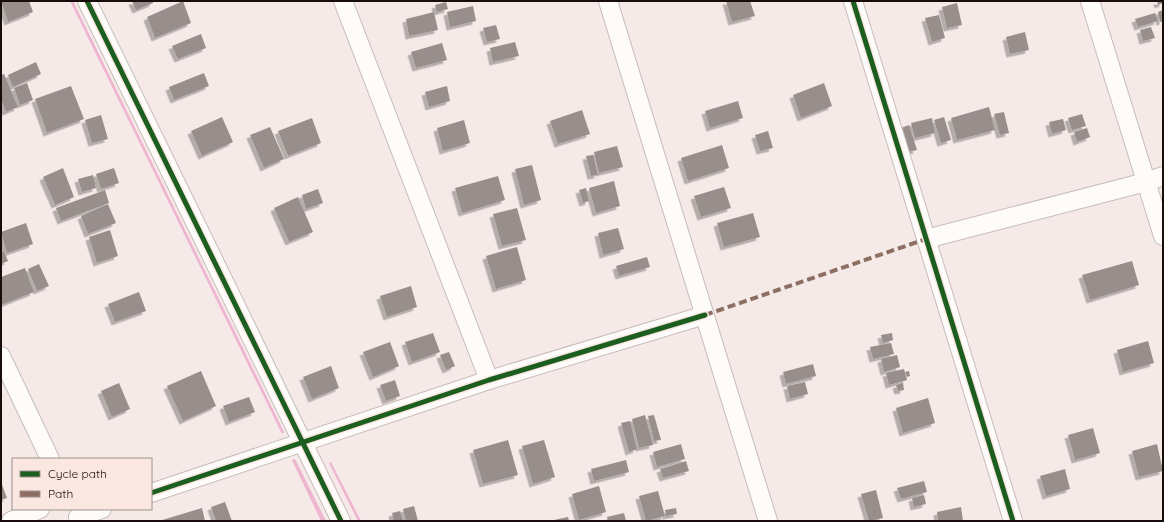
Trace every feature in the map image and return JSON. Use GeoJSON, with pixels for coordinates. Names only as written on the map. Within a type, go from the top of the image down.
{"type":"FeatureCollection","features":[{"type":"Feature","properties":{"kind":"street"},"geometry":{"type":"LineString","coordinates":[[87,1],[341,521]]}},
{"type":"Feature","properties":{"kind":"street"},"geometry":{"type":"LineString","coordinates":[[343,1],[489,380]]}},
{"type":"Feature","properties":{"kind":"street"},"geometry":{"type":"LineString","coordinates":[[608,1],[768,521]]}},
{"type":"Feature","properties":{"kind":"street"},"geometry":{"type":"LineString","coordinates":[[852,1],[1013,521]]}},
{"type":"Feature","properties":{"kind":"street"},"geometry":{"type":"LineString","coordinates":[[1090,1],[1163,236]]}},
{"type":"Feature","properties":{"kind":"street"},"geometry":{"type":"LineString","coordinates":[[926,238],[1146,182],[1163,176]]}},
{"type":"Feature","properties":{"kind":"street"},"geometry":{"type":"LineString","coordinates":[[152,493],[489,380],[705,315]]}},
{"type":"Feature","properties":{"kind":"street"},"geometry":{"type":"LineString","coordinates":[[1,356],[50,458]]}},
{"type":"Feature","properties":{"kind":"street"},"geometry":{"type":"LineString","coordinates":[[11,521],[38,510]]}},
{"type":"Feature","properties":{"kind":"street"},"geometry":{"type":"LineString","coordinates":[[78,516],[99,510]]}},
{"type":"Feature","properties":{"kind":"shaded area"},"geometry":{"type":"Polygon","coordinates":[[[70,1],[73,1],[284,432],[282,434],[70,1]]]}},
{"type":"Feature","properties":{"kind":"shaded area"},"geometry":{"type":"Polygon","coordinates":[[[295,459],[326,521],[321,521],[292,460],[295,459]]]}},
{"type":"Feature","properties":{"kind":"shaded area"},"geometry":{"type":"Polygon","coordinates":[[[331,462],[361,521],[358,521],[329,463],[331,462]]]}},
{"type":"Feature","properties":{"kind":"building"},"geometry":{"type":"Polygon","coordinates":[[[1,1],[29,1],[33,12],[8,22],[1,1]]]}},
{"type":"Feature","properties":{"kind":"building"},"geometry":{"type":"Polygon","coordinates":[[[132,1],[153,1],[153,3],[136,10],[132,1]]]}},
{"type":"Feature","properties":{"kind":"building"},"geometry":{"type":"Polygon","coordinates":[[[183,1],[191,23],[155,38],[147,17],[183,1]]]}},
{"type":"Feature","properties":{"kind":"building"},"geometry":{"type":"Polygon","coordinates":[[[726,1],[750,1],[755,16],[732,22],[726,1]]]}},
{"type":"Feature","properties":{"kind":"building"},"geometry":{"type":"Polygon","coordinates":[[[1157,1],[1163,1],[1163,3],[1158,5],[1157,1]]]}},
{"type":"Feature","properties":{"kind":"building"},"geometry":{"type":"Polygon","coordinates":[[[446,2],[448,9],[437,12],[435,5],[446,2]]]}},
{"type":"Feature","properties":{"kind":"building"},"geometry":{"type":"Polygon","coordinates":[[[957,3],[962,25],[947,28],[942,7],[957,3]]]}},
{"type":"Feature","properties":{"kind":"building"},"geometry":{"type":"Polygon","coordinates":[[[473,6],[476,21],[450,27],[447,12],[473,6]]]}},
{"type":"Feature","properties":{"kind":"building"},"geometry":{"type":"Polygon","coordinates":[[[1163,10],[1163,21],[1160,22],[1158,12],[1163,10]]]}},
{"type":"Feature","properties":{"kind":"building"},"geometry":{"type":"Polygon","coordinates":[[[434,12],[438,30],[409,36],[406,19],[434,12]]]}},
{"type":"Feature","properties":{"kind":"building"},"geometry":{"type":"Polygon","coordinates":[[[1155,13],[1158,21],[1138,27],[1135,19],[1155,13]]]}},
{"type":"Feature","properties":{"kind":"building"},"geometry":{"type":"Polygon","coordinates":[[[939,15],[945,38],[932,42],[925,18],[939,15]]]}},
{"type":"Feature","properties":{"kind":"building"},"geometry":{"type":"Polygon","coordinates":[[[496,25],[500,39],[487,42],[483,28],[496,25]]]}},
{"type":"Feature","properties":{"kind":"building"},"geometry":{"type":"Polygon","coordinates":[[[1151,27],[1155,38],[1143,41],[1140,30],[1151,27]]]}},
{"type":"Feature","properties":{"kind":"building"},"geometry":{"type":"Polygon","coordinates":[[[1025,32],[1029,50],[1010,54],[1006,37],[1025,32]]]}},
{"type":"Feature","properties":{"kind":"building"},"geometry":{"type":"Polygon","coordinates":[[[201,34],[206,48],[178,59],[172,46],[201,34]]]}},
{"type":"Feature","properties":{"kind":"building"},"geometry":{"type":"Polygon","coordinates":[[[515,42],[519,56],[493,62],[490,48],[515,42]]]}},
{"type":"Feature","properties":{"kind":"building"},"geometry":{"type":"Polygon","coordinates":[[[442,43],[447,60],[416,68],[411,52],[442,43]]]}},
{"type":"Feature","properties":{"kind":"building"},"geometry":{"type":"Polygon","coordinates":[[[36,62],[41,74],[13,87],[8,75],[36,62]]]}},
{"type":"Feature","properties":{"kind":"building"},"geometry":{"type":"Polygon","coordinates":[[[204,73],[209,86],[174,100],[169,87],[204,73]]]}},
{"type":"Feature","properties":{"kind":"building"},"geometry":{"type":"Polygon","coordinates":[[[4,74],[18,107],[6,112],[1,99],[1,75],[4,74]]]}},
{"type":"Feature","properties":{"kind":"building"},"geometry":{"type":"Polygon","coordinates":[[[27,83],[33,100],[20,105],[14,88],[27,83]]]}},
{"type":"Feature","properties":{"kind":"building"},"geometry":{"type":"Polygon","coordinates":[[[824,83],[832,106],[801,118],[793,95],[824,83]]]}},
{"type":"Feature","properties":{"kind":"building"},"geometry":{"type":"Polygon","coordinates":[[[71,86],[84,119],[47,133],[35,99],[71,86]]]}},
{"type":"Feature","properties":{"kind":"building"},"geometry":{"type":"Polygon","coordinates":[[[447,86],[450,101],[429,107],[425,92],[447,86]]]}},
{"type":"Feature","properties":{"kind":"building"},"geometry":{"type":"Polygon","coordinates":[[[738,101],[743,118],[710,128],[705,111],[738,101]]]}},
{"type":"Feature","properties":{"kind":"building"},"geometry":{"type":"Polygon","coordinates":[[[989,107],[995,130],[957,140],[951,118],[989,107]]]}},
{"type":"Feature","properties":{"kind":"building"},"geometry":{"type":"Polygon","coordinates":[[[582,110],[590,134],[558,144],[550,121],[582,110]]]}},
{"type":"Feature","properties":{"kind":"building"},"geometry":{"type":"Polygon","coordinates":[[[1004,112],[1009,133],[1000,135],[994,114],[1004,112]]]}},
{"type":"Feature","properties":{"kind":"building"},"geometry":{"type":"Polygon","coordinates":[[[1082,114],[1086,126],[1072,130],[1068,118],[1082,114]]]}},
{"type":"Feature","properties":{"kind":"building"},"geometry":{"type":"Polygon","coordinates":[[[101,115],[108,139],[92,143],[85,120],[101,115]]]}},
{"type":"Feature","properties":{"kind":"building"},"geometry":{"type":"Polygon","coordinates":[[[222,117],[233,142],[202,156],[191,131],[222,117]]]}},
{"type":"Feature","properties":{"kind":"building"},"geometry":{"type":"Polygon","coordinates":[[[944,117],[951,140],[941,143],[934,120],[944,117]]]}},
{"type":"Feature","properties":{"kind":"building"},"geometry":{"type":"Polygon","coordinates":[[[312,118],[321,143],[288,156],[278,131],[312,118]]]}},
{"type":"Feature","properties":{"kind":"building"},"geometry":{"type":"Polygon","coordinates":[[[932,118],[935,133],[915,138],[911,123],[932,118]]]}},
{"type":"Feature","properties":{"kind":"building"},"geometry":{"type":"Polygon","coordinates":[[[1063,119],[1066,130],[1052,134],[1049,122],[1063,119]]]}},
{"type":"Feature","properties":{"kind":"building"},"geometry":{"type":"Polygon","coordinates":[[[464,120],[470,143],[443,151],[437,128],[464,120]]]}},
{"type":"Feature","properties":{"kind":"building"},"geometry":{"type":"Polygon","coordinates":[[[909,125],[917,150],[908,152],[901,128],[909,125]]]}},
{"type":"Feature","properties":{"kind":"building"},"geometry":{"type":"Polygon","coordinates":[[[270,127],[284,159],[264,168],[250,135],[270,127]]]}},
{"type":"Feature","properties":{"kind":"building"},"geometry":{"type":"Polygon","coordinates":[[[1087,128],[1090,137],[1077,142],[1074,132],[1087,128]]]}},
{"type":"Feature","properties":{"kind":"building"},"geometry":{"type":"Polygon","coordinates":[[[768,131],[773,148],[760,151],[755,135],[768,131]]]}},
{"type":"Feature","properties":{"kind":"building"},"geometry":{"type":"Polygon","coordinates":[[[722,145],[729,168],[688,181],[681,158],[722,145]]]}},
{"type":"Feature","properties":{"kind":"building"},"geometry":{"type":"Polygon","coordinates":[[[617,146],[623,167],[599,173],[594,152],[617,146]]]}},
{"type":"Feature","properties":{"kind":"building"},"geometry":{"type":"Polygon","coordinates":[[[593,155],[598,175],[591,176],[586,156],[593,155]]]}},
{"type":"Feature","properties":{"kind":"building"},"geometry":{"type":"Polygon","coordinates":[[[532,165],[541,200],[524,205],[515,169],[532,165]]]}},
{"type":"Feature","properties":{"kind":"building"},"geometry":{"type":"Polygon","coordinates":[[[63,168],[74,197],[55,205],[43,177],[63,168]]]}},
{"type":"Feature","properties":{"kind":"building"},"geometry":{"type":"Polygon","coordinates":[[[114,168],[119,183],[101,189],[96,174],[114,168]]]}},
{"type":"Feature","properties":{"kind":"building"},"geometry":{"type":"Polygon","coordinates":[[[93,175],[96,188],[82,192],[78,179],[93,175]]]}},
{"type":"Feature","properties":{"kind":"building"},"geometry":{"type":"Polygon","coordinates":[[[498,176],[505,200],[462,213],[455,188],[498,176]]]}},
{"type":"Feature","properties":{"kind":"building"},"geometry":{"type":"Polygon","coordinates":[[[614,181],[620,206],[596,213],[589,188],[614,181]]]}},
{"type":"Feature","properties":{"kind":"building"},"geometry":{"type":"Polygon","coordinates":[[[724,187],[731,208],[701,217],[694,196],[724,187]]]}},
{"type":"Feature","properties":{"kind":"building"},"geometry":{"type":"Polygon","coordinates":[[[586,188],[589,201],[583,203],[579,190],[586,188]]]}},
{"type":"Feature","properties":{"kind":"building"},"geometry":{"type":"Polygon","coordinates":[[[318,189],[323,203],[306,209],[302,195],[318,189]]]}},
{"type":"Feature","properties":{"kind":"building"},"geometry":{"type":"Polygon","coordinates":[[[105,190],[109,203],[61,221],[56,208],[105,190]]]}},
{"type":"Feature","properties":{"kind":"building"},"geometry":{"type":"Polygon","coordinates":[[[298,197],[313,232],[289,242],[274,208],[298,197]]]}},
{"type":"Feature","properties":{"kind":"building"},"geometry":{"type":"Polygon","coordinates":[[[108,204],[116,223],[88,234],[81,216],[108,204]]]}},
{"type":"Feature","properties":{"kind":"building"},"geometry":{"type":"Polygon","coordinates":[[[517,208],[526,240],[502,246],[493,214],[517,208]]]}},
{"type":"Feature","properties":{"kind":"building"},"geometry":{"type":"Polygon","coordinates":[[[753,213],[760,237],[724,247],[717,223],[753,213]]]}},
{"type":"Feature","properties":{"kind":"building"},"geometry":{"type":"Polygon","coordinates":[[[26,223],[33,244],[7,253],[1,232],[26,223]]]}},
{"type":"Feature","properties":{"kind":"building"},"geometry":{"type":"Polygon","coordinates":[[[618,228],[624,249],[603,255],[598,233],[618,228]]]}},
{"type":"Feature","properties":{"kind":"building"},"geometry":{"type":"Polygon","coordinates":[[[110,230],[118,256],[97,263],[89,237],[110,230]]]}},
{"type":"Feature","properties":{"kind":"building"},"geometry":{"type":"Polygon","coordinates":[[[517,247],[526,280],[496,289],[486,256],[517,247]]]}},
{"type":"Feature","properties":{"kind":"building"},"geometry":{"type":"Polygon","coordinates":[[[4,251],[8,261],[1,264],[1,253],[4,251]]]}},
{"type":"Feature","properties":{"kind":"building"},"geometry":{"type":"Polygon","coordinates":[[[647,257],[650,267],[619,276],[616,266],[647,257]]]}},
{"type":"Feature","properties":{"kind":"building"},"geometry":{"type":"Polygon","coordinates":[[[1132,261],[1139,285],[1090,300],[1082,275],[1132,261]]]}},
{"type":"Feature","properties":{"kind":"building"},"geometry":{"type":"Polygon","coordinates":[[[39,264],[49,286],[37,291],[28,269],[39,264]]]}},
{"type":"Feature","properties":{"kind":"building"},"geometry":{"type":"Polygon","coordinates":[[[25,268],[34,292],[1,305],[1,277],[25,268]]]}},
{"type":"Feature","properties":{"kind":"building"},"geometry":{"type":"Polygon","coordinates":[[[411,286],[417,307],[387,317],[380,296],[411,286]]]}},
{"type":"Feature","properties":{"kind":"building"},"geometry":{"type":"Polygon","coordinates":[[[139,292],[146,311],[115,322],[108,304],[139,292]]]}},
{"type":"Feature","properties":{"kind":"building"},"geometry":{"type":"Polygon","coordinates":[[[433,333],[440,352],[412,362],[405,342],[433,333]]]}},
{"type":"Feature","properties":{"kind":"building"},"geometry":{"type":"Polygon","coordinates":[[[892,333],[893,340],[883,343],[881,335],[892,333]]]}},
{"type":"Feature","properties":{"kind":"building"},"geometry":{"type":"Polygon","coordinates":[[[1148,341],[1154,363],[1123,372],[1117,350],[1148,341]]]}},
{"type":"Feature","properties":{"kind":"building"},"geometry":{"type":"Polygon","coordinates":[[[390,342],[399,366],[373,377],[363,352],[390,342]]]}},
{"type":"Feature","properties":{"kind":"building"},"geometry":{"type":"Polygon","coordinates":[[[891,343],[894,354],[873,359],[870,347],[891,343]]]}},
{"type":"Feature","properties":{"kind":"building"},"geometry":{"type":"Polygon","coordinates":[[[449,352],[455,366],[446,370],[440,355],[449,352]]]}},
{"type":"Feature","properties":{"kind":"building"},"geometry":{"type":"Polygon","coordinates":[[[897,355],[900,367],[884,372],[881,359],[897,355]]]}},
{"type":"Feature","properties":{"kind":"building"},"geometry":{"type":"Polygon","coordinates":[[[813,364],[816,376],[786,384],[783,372],[813,364]]]}},
{"type":"Feature","properties":{"kind":"building"},"geometry":{"type":"Polygon","coordinates":[[[331,366],[339,388],[312,399],[303,377],[331,366]]]}},
{"type":"Feature","properties":{"kind":"building"},"geometry":{"type":"Polygon","coordinates":[[[904,369],[907,380],[889,385],[886,373],[904,369]]]}},
{"type":"Feature","properties":{"kind":"building"},"geometry":{"type":"Polygon","coordinates":[[[201,371],[216,406],[183,421],[167,386],[201,371]]]}},
{"type":"Feature","properties":{"kind":"building"},"geometry":{"type":"Polygon","coordinates":[[[909,371],[910,376],[907,377],[905,372],[909,371]]]}},
{"type":"Feature","properties":{"kind":"building"},"geometry":{"type":"Polygon","coordinates":[[[395,380],[400,396],[386,401],[380,385],[395,380]]]}},
{"type":"Feature","properties":{"kind":"building"},"geometry":{"type":"Polygon","coordinates":[[[805,382],[808,394],[790,399],[787,386],[805,382]]]}},
{"type":"Feature","properties":{"kind":"building"},"geometry":{"type":"Polygon","coordinates":[[[119,383],[130,409],[112,417],[101,391],[119,383]]]}},
{"type":"Feature","properties":{"kind":"building"},"geometry":{"type":"Polygon","coordinates":[[[903,383],[904,390],[898,391],[896,385],[903,383]]]}},
{"type":"Feature","properties":{"kind":"building"},"geometry":{"type":"Polygon","coordinates":[[[249,397],[255,412],[229,422],[223,406],[249,397]]]}},
{"type":"Feature","properties":{"kind":"building"},"geometry":{"type":"Polygon","coordinates":[[[928,398],[935,423],[903,433],[896,408],[928,398]]]}},
{"type":"Feature","properties":{"kind":"building"},"geometry":{"type":"Polygon","coordinates":[[[645,415],[653,445],[639,448],[632,419],[645,415]]]}},
{"type":"Feature","properties":{"kind":"building"},"geometry":{"type":"Polygon","coordinates":[[[654,415],[661,440],[654,441],[648,416],[654,415]]]}},
{"type":"Feature","properties":{"kind":"building"},"geometry":{"type":"Polygon","coordinates":[[[630,421],[637,449],[629,452],[621,423],[630,421]]]}},
{"type":"Feature","properties":{"kind":"building"},"geometry":{"type":"Polygon","coordinates":[[[1093,428],[1100,453],[1075,460],[1068,435],[1093,428]]]}},
{"type":"Feature","properties":{"kind":"building"},"geometry":{"type":"Polygon","coordinates":[[[508,440],[518,475],[483,484],[473,450],[508,440]]]}},
{"type":"Feature","properties":{"kind":"building"},"geometry":{"type":"Polygon","coordinates":[[[544,440],[555,477],[533,484],[522,446],[544,440]]]}},
{"type":"Feature","properties":{"kind":"building"},"geometry":{"type":"Polygon","coordinates":[[[681,444],[685,459],[657,467],[653,452],[681,444]]]}},
{"type":"Feature","properties":{"kind":"building"},"geometry":{"type":"Polygon","coordinates":[[[1157,444],[1163,471],[1139,477],[1132,451],[1157,444]]]}},
{"type":"Feature","properties":{"kind":"building"},"geometry":{"type":"Polygon","coordinates":[[[626,460],[629,472],[594,481],[591,469],[626,460]]]}},
{"type":"Feature","properties":{"kind":"building"},"geometry":{"type":"Polygon","coordinates":[[[686,461],[689,471],[663,478],[660,469],[686,461]]]}},
{"type":"Feature","properties":{"kind":"building"},"geometry":{"type":"Polygon","coordinates":[[[1065,469],[1070,489],[1046,496],[1040,476],[1065,469]]]}},
{"type":"Feature","properties":{"kind":"building"},"geometry":{"type":"Polygon","coordinates":[[[924,481],[927,492],[901,499],[897,488],[924,481]]]}},
{"type":"Feature","properties":{"kind":"building"},"geometry":{"type":"Polygon","coordinates":[[[1,482],[7,498],[1,500],[1,482]]]}},
{"type":"Feature","properties":{"kind":"building"},"geometry":{"type":"Polygon","coordinates":[[[599,486],[606,512],[579,520],[572,494],[599,486]]]}},
{"type":"Feature","properties":{"kind":"building"},"geometry":{"type":"Polygon","coordinates":[[[876,490],[883,518],[869,521],[861,494],[876,490]]]}},
{"type":"Feature","properties":{"kind":"building"},"geometry":{"type":"Polygon","coordinates":[[[658,491],[665,516],[646,521],[639,496],[658,491]]]}},
{"type":"Feature","properties":{"kind":"building"},"geometry":{"type":"Polygon","coordinates":[[[924,495],[926,504],[914,507],[912,498],[924,495]]]}},
{"type":"Feature","properties":{"kind":"building"},"geometry":{"type":"Polygon","coordinates":[[[225,502],[232,521],[216,521],[211,507],[225,502]]]}},
{"type":"Feature","properties":{"kind":"building"},"geometry":{"type":"Polygon","coordinates":[[[414,506],[418,521],[406,521],[403,509],[414,506]]]}},
{"type":"Feature","properties":{"kind":"building"},"geometry":{"type":"Polygon","coordinates":[[[961,507],[963,521],[938,521],[937,512],[961,507]]]}},
{"type":"Feature","properties":{"kind":"building"},"geometry":{"type":"Polygon","coordinates":[[[202,508],[205,521],[159,521],[202,508]]]}},
{"type":"Feature","properties":{"kind":"building"},"geometry":{"type":"Polygon","coordinates":[[[676,508],[677,514],[666,516],[665,510],[676,508]]]}},
{"type":"Feature","properties":{"kind":"building"},"geometry":{"type":"Polygon","coordinates":[[[400,511],[403,521],[394,521],[392,513],[400,511]]]}},
{"type":"Feature","properties":{"kind":"building"},"geometry":{"type":"Polygon","coordinates":[[[624,513],[626,521],[608,521],[607,517],[624,513]]]}},
{"type":"Feature","properties":{"kind":"building"},"geometry":{"type":"Polygon","coordinates":[[[568,517],[569,521],[554,521],[554,520],[568,517]]]}},
{"type":"Feature","properties":{"kind":"marked path"},"geometry":{"type":"LineString","coordinates":[[705,315],[926,239]]}},
{"type":"Feature","properties":{"kind":"cycle path"},"geometry":{"type":"LineString","coordinates":[[87,1],[341,521]]}},
{"type":"Feature","properties":{"kind":"cycle path"},"geometry":{"type":"LineString","coordinates":[[853,1],[1013,521]]}},
{"type":"Feature","properties":{"kind":"cycle path"},"geometry":{"type":"LineString","coordinates":[[152,493],[489,380],[705,315]]}}]}
